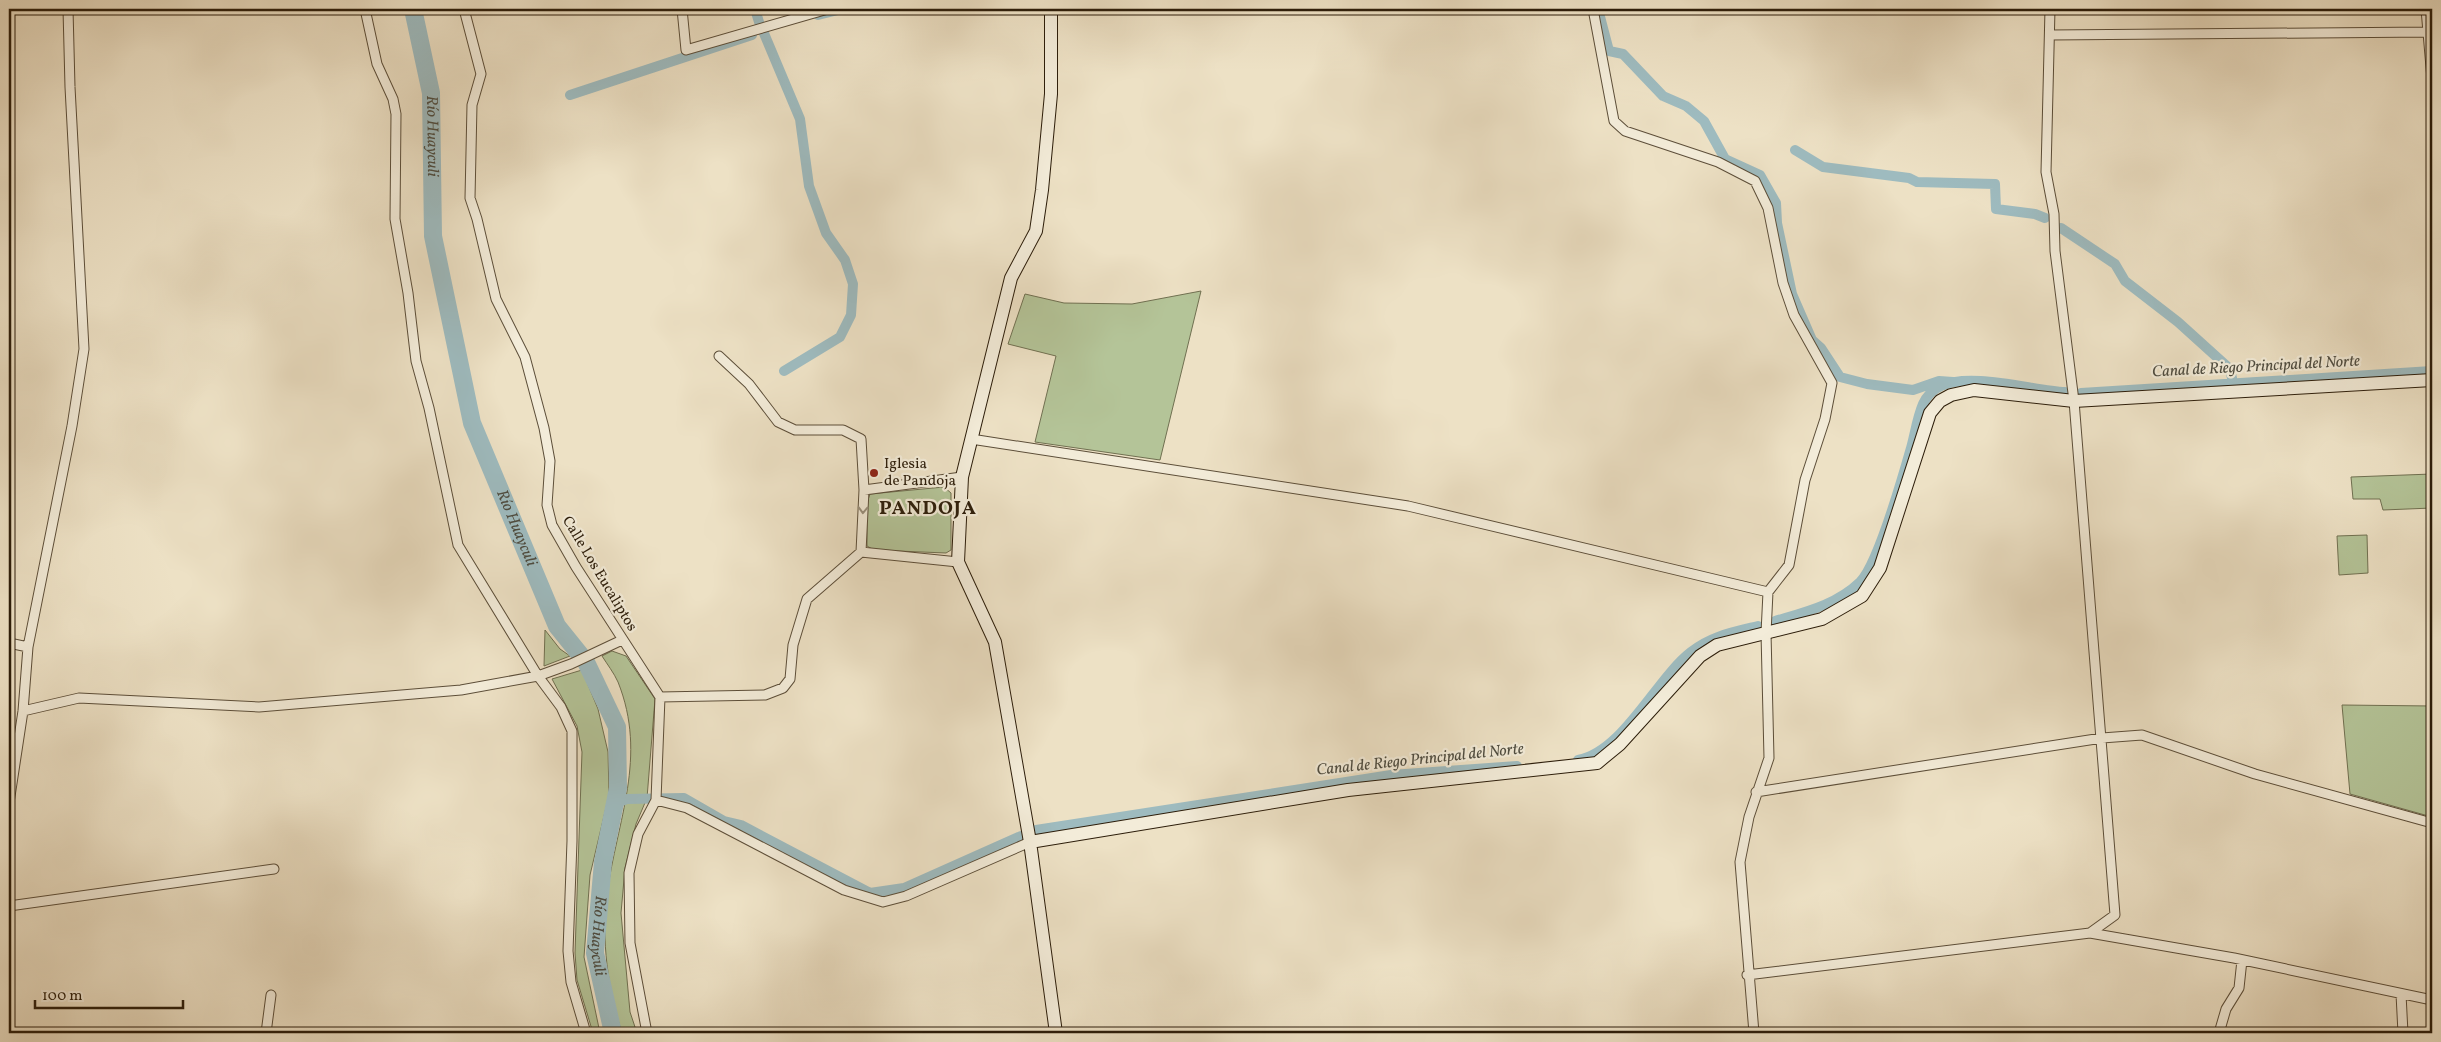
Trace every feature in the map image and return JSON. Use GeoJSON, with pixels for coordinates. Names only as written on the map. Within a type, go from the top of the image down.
{"type":"FeatureCollection","features":[{"type":"Feature","properties":{"kind":"street"},"geometry":{"type":"LineString","coordinates":[[9,803],[24,711],[28,647],[72,426],[84,349],[70,87],[68,9]]}},
{"type":"Feature","properties":{"kind":"street"},"geometry":{"type":"LineString","coordinates":[[366,9],[377,64],[393,99],[396,114],[395,219],[408,294],[416,361],[429,408],[458,545],[538,676],[561,708],[572,731],[572,842],[568,951],[571,982],[586,1033]]}},
{"type":"Feature","properties":{"kind":"street","name":"Calle Los Eucaliptos"},"geometry":{"type":"LineString","coordinates":[[464,9],[481,74],[472,105],[470,198],[477,219],[496,299],[525,357],[544,428],[550,461],[547,505],[552,525],[576,567],[660,697]]}},
{"type":"Feature","properties":{"kind":"street"},"geometry":{"type":"LineString","coordinates":[[682,9],[686,50],[828,9]]}},
{"type":"Feature","properties":{"kind":"street"},"geometry":{"type":"LineString","coordinates":[[1052,9],[1051,94],[1042,190],[1036,231],[1011,278],[962,477],[958,562],[995,642],[1030,842],[1056,1033]]}},
{"type":"Feature","properties":{"kind":"street"},"geometry":{"type":"LineString","coordinates":[[1593,9],[1614,121],[1625,131],[1718,162],[1755,181],[1768,208],[1783,283],[1794,315],[1832,383],[1825,420],[1805,480],[1789,565],[1768,592],[1766,633],[1769,758],[1756,792],[1740,862],[1747,975],[1754,1033]]}},
{"type":"Feature","properties":{"kind":"street"},"geometry":{"type":"LineString","coordinates":[[2050,9],[2046,172],[2054,214],[2055,251],[2074,402],[2115,915],[2090,933]]}},
{"type":"Feature","properties":{"kind":"street"},"geometry":{"type":"LineString","coordinates":[[2426,9],[2432,79]]}},
{"type":"Feature","properties":{"kind":"street"},"geometry":{"type":"LineString","coordinates":[[2050,35],[2428,32]]}},
{"type":"Feature","properties":{"kind":"street"},"geometry":{"type":"LineString","coordinates":[[647,1033],[630,943],[630,873],[638,834],[656,800],[660,697],[765,695],[783,688],[790,679],[793,645],[807,599],[861,552],[864,490],[861,439],[843,430],[795,430],[778,422],[749,384],[720,356]]}},
{"type":"Feature","properties":{"kind":"street"},"geometry":{"type":"LineString","coordinates":[[656,800],[687,808],[844,890],[883,902],[906,896],[1030,842],[1348,790],[1596,763],[1620,744],[1700,656],[1717,645],[1822,620],[1862,596],[1880,568],[1930,413],[1940,402],[1951,395],[1974,390],[2074,402],[2432,380]]}},
{"type":"Feature","properties":{"kind":"street"},"geometry":{"type":"LineString","coordinates":[[971,439],[1408,506],[1768,592]]}},
{"type":"Feature","properties":{"kind":"street"},"geometry":{"type":"LineString","coordinates":[[864,490],[962,477]]}},
{"type":"Feature","properties":{"kind":"street"},"geometry":{"type":"LineString","coordinates":[[861,552],[958,562]]}},
{"type":"Feature","properties":{"kind":"street"},"geometry":{"type":"LineString","coordinates":[[24,711],[79,698],[96,697],[270,707],[461,690],[538,676],[571,664],[622,640]]}},
{"type":"Feature","properties":{"kind":"street"},"geometry":{"type":"LineString","coordinates":[[9,643],[28,647]]}},
{"type":"Feature","properties":{"kind":"street"},"geometry":{"type":"LineString","coordinates":[[1756,792],[2102,738],[2142,734],[2255,774],[2432,823]]}},
{"type":"Feature","properties":{"kind":"street"},"geometry":{"type":"LineString","coordinates":[[9,906],[274,870]]}},
{"type":"Feature","properties":{"kind":"street"},"geometry":{"type":"LineString","coordinates":[[1747,975],[2090,933],[2242,960],[2432,1000]]}},
{"type":"Feature","properties":{"kind":"street"},"geometry":{"type":"LineString","coordinates":[[2219,1033],[2226,1009],[2239,988],[2242,960]]}},
{"type":"Feature","properties":{"kind":"street"},"geometry":{"type":"LineString","coordinates":[[2401,994],[2403,1033]]}},
{"type":"Feature","properties":{"kind":"street"},"geometry":{"type":"LineString","coordinates":[[266,1033],[271,995]]}},
{"type":"Feature","properties":{"kind":"green space"},"geometry":{"type":"Polygon","coordinates":[[[1201,291],[1160,460],[1035,442],[1056,356],[1008,344],[1025,294],[1064,303],[1132,304],[1201,291]]]}},
{"type":"Feature","properties":{"kind":"green space"},"geometry":{"type":"Polygon","coordinates":[[[2432,474],[2432,508],[2383,510],[2380,499],[2353,499],[2351,477],[2432,474]]]}},
{"type":"Feature","properties":{"kind":"green space"},"geometry":{"type":"Polygon","coordinates":[[[944,487],[951,493],[951,550],[946,553],[874,550],[867,546],[867,503],[870,494],[944,487]]]}},
{"type":"Feature","properties":{"kind":"green space"},"geometry":{"type":"Polygon","coordinates":[[[2367,535],[2368,573],[2339,575],[2337,536],[2367,535]]]}},
{"type":"Feature","properties":{"kind":"green space"},"geometry":{"type":"Polygon","coordinates":[[[545,630],[560,649],[570,656],[544,666],[545,630]]]}},
{"type":"Feature","properties":{"kind":"green space"},"geometry":{"type":"Polygon","coordinates":[[[612,651],[626,656],[655,699],[647,798],[636,824],[625,868],[621,913],[630,1012],[637,1033],[622,1033],[613,1000],[605,947],[607,894],[628,788],[630,763],[630,736],[627,710],[618,682],[602,656],[612,651]]]}},
{"type":"Feature","properties":{"kind":"green space"},"geometry":{"type":"Polygon","coordinates":[[[582,670],[598,709],[608,752],[609,795],[590,875],[584,957],[600,1033],[593,1033],[577,980],[575,953],[582,752],[577,726],[552,679],[582,670]]]}},
{"type":"Feature","properties":{"kind":"green space"},"geometry":{"type":"Polygon","coordinates":[[[2342,705],[2432,706],[2432,817],[2350,794],[2342,705]]]}},
{"type":"Feature","properties":{"kind":"waterway","name":"Río Huayculi"},"geometry":{"type":"LineString","coordinates":[[413,9],[431,93],[433,236],[472,423],[557,626],[586,662],[617,727],[618,788],[603,862],[595,953],[613,1033]]}},
{"type":"Feature","properties":{"kind":"waterway"},"geometry":{"type":"LineString","coordinates":[[755,9],[759,22]]}},
{"type":"Feature","properties":{"kind":"waterway"},"geometry":{"type":"LineString","coordinates":[[818,15],[842,9]]}},
{"type":"Feature","properties":{"kind":"waterway"},"geometry":{"type":"LineString","coordinates":[[1598,9],[1609,51],[1623,54],[1663,96],[1686,106],[1704,121],[1725,159],[1760,175],[1776,203],[1777,223],[1792,294],[1812,340],[1821,348],[1840,377],[1867,384],[1913,390],[1939,381],[1953,382]]}},
{"type":"Feature","properties":{"kind":"waterway"},"geometry":{"type":"LineString","coordinates":[[763,31],[800,119],[809,186],[826,233],[845,260],[853,284],[851,315],[840,337],[784,371]]}},
{"type":"Feature","properties":{"kind":"waterway"},"geometry":{"type":"LineString","coordinates":[[570,95],[752,35]]}},
{"type":"Feature","properties":{"kind":"waterway"},"geometry":{"type":"LineString","coordinates":[[1795,150],[1823,167],[1909,178],[1917,182],[1995,184],[1996,209],[2035,214],[2045,218]]}},
{"type":"Feature","properties":{"kind":"waterway"},"geometry":{"type":"LineString","coordinates":[[2061,228],[2115,264],[2125,281],[2178,322],[2230,369],[2233,383]]}},
{"type":"Feature","properties":{"kind":"waterway","name":"Canal de Riego Principal del Norte"},"geometry":{"type":"LineString","coordinates":[[2081,393],[2432,371]]}},
{"type":"Feature","properties":{"kind":"waterway","name":"Canal de Riego Principal del Norte"},"geometry":{"type":"LineString","coordinates":[[1775,621],[1809,611],[1841,597],[1860,582],[1867,572],[1889,519],[1921,409],[1926,399],[1938,387],[1953,382],[1984,381],[2065,392]]}},
{"type":"Feature","properties":{"kind":"waterway","name":"Canal de Riego Principal del Norte"},"geometry":{"type":"LineString","coordinates":[[1578,760],[1594,754],[1610,744],[1678,664],[1691,652],[1714,638],[1758,626]]}},
{"type":"Feature","properties":{"kind":"waterway","name":"Canal de Riego Principal del Norte"},"geometry":{"type":"LineString","coordinates":[[1036,830],[1391,775],[1517,766]]}},
{"type":"Feature","properties":{"kind":"waterway","name":"Canal de Riego Principal del Norte"},"geometry":{"type":"LineString","coordinates":[[615,804],[627,799],[684,798],[724,821],[741,825],[870,893],[904,888],[1021,836]]}},
{"type":"Feature","properties":{"kind":"place","name":"Iglesia de Pandoja"},"geometry":{"type":"Point","coordinates":[874,473]}},
{"type":"Feature","properties":{"kind":"district","name":"PANDOJA"},"geometry":{"type":"Point","coordinates":[928,509]}}]}
